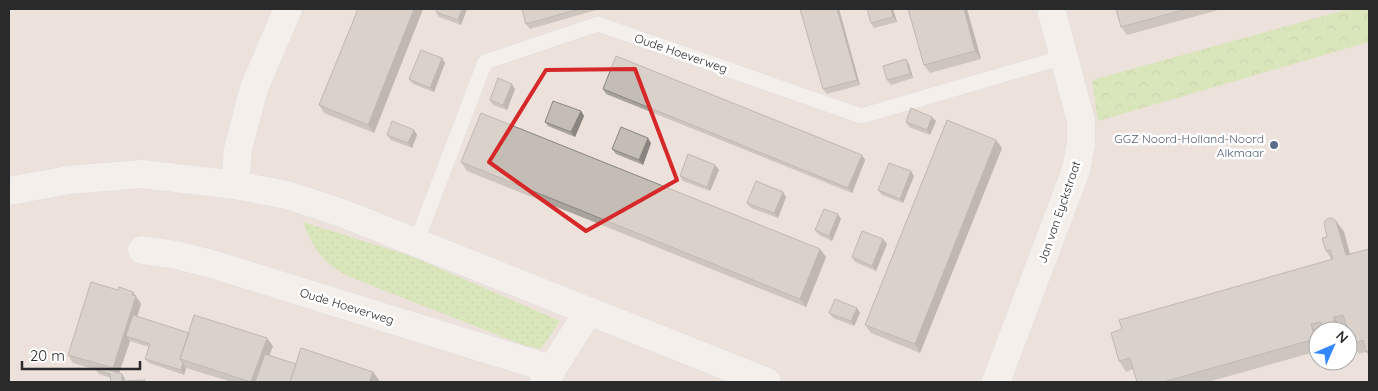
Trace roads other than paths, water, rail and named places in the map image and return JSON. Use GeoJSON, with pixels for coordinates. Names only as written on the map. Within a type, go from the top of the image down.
{"type":"FeatureCollection","features":[{"type":"Feature","properties":{"kind":"street"},"geometry":{"type":"LineString","coordinates":[[234,185],[238,149],[254,88],[288,9]]}},
{"type":"Feature","properties":{"kind":"street","name":"Jan van Eyckstraat"},"geometry":{"type":"LineString","coordinates":[[996,382],[1076,170],[1081,144],[1081,121],[1051,9]]}},
{"type":"Feature","properties":{"kind":"street"},"geometry":{"type":"LineString","coordinates":[[9,191],[69,180],[142,174],[234,185],[286,195],[342,213],[767,382]]}},
{"type":"Feature","properties":{"kind":"street","name":"Oude Hoeverweg"},"geometry":{"type":"LineString","coordinates":[[142,250],[177,255],[215,266],[547,376]]}},
{"type":"Feature","properties":{"kind":"street"},"geometry":{"type":"LineString","coordinates":[[547,376],[588,312]]}},
{"type":"Feature","properties":{"kind":"lane","name":"Oude Hoeverweg"},"geometry":{"type":"LineString","coordinates":[[416,243],[485,62],[598,24],[861,116],[1064,57]]}},
{"type":"Feature","properties":{"kind":"place","name":"GGZ Noord-Holland-Noord Alkmaar"},"geometry":{"type":"Point","coordinates":[1274,145]}}]}
